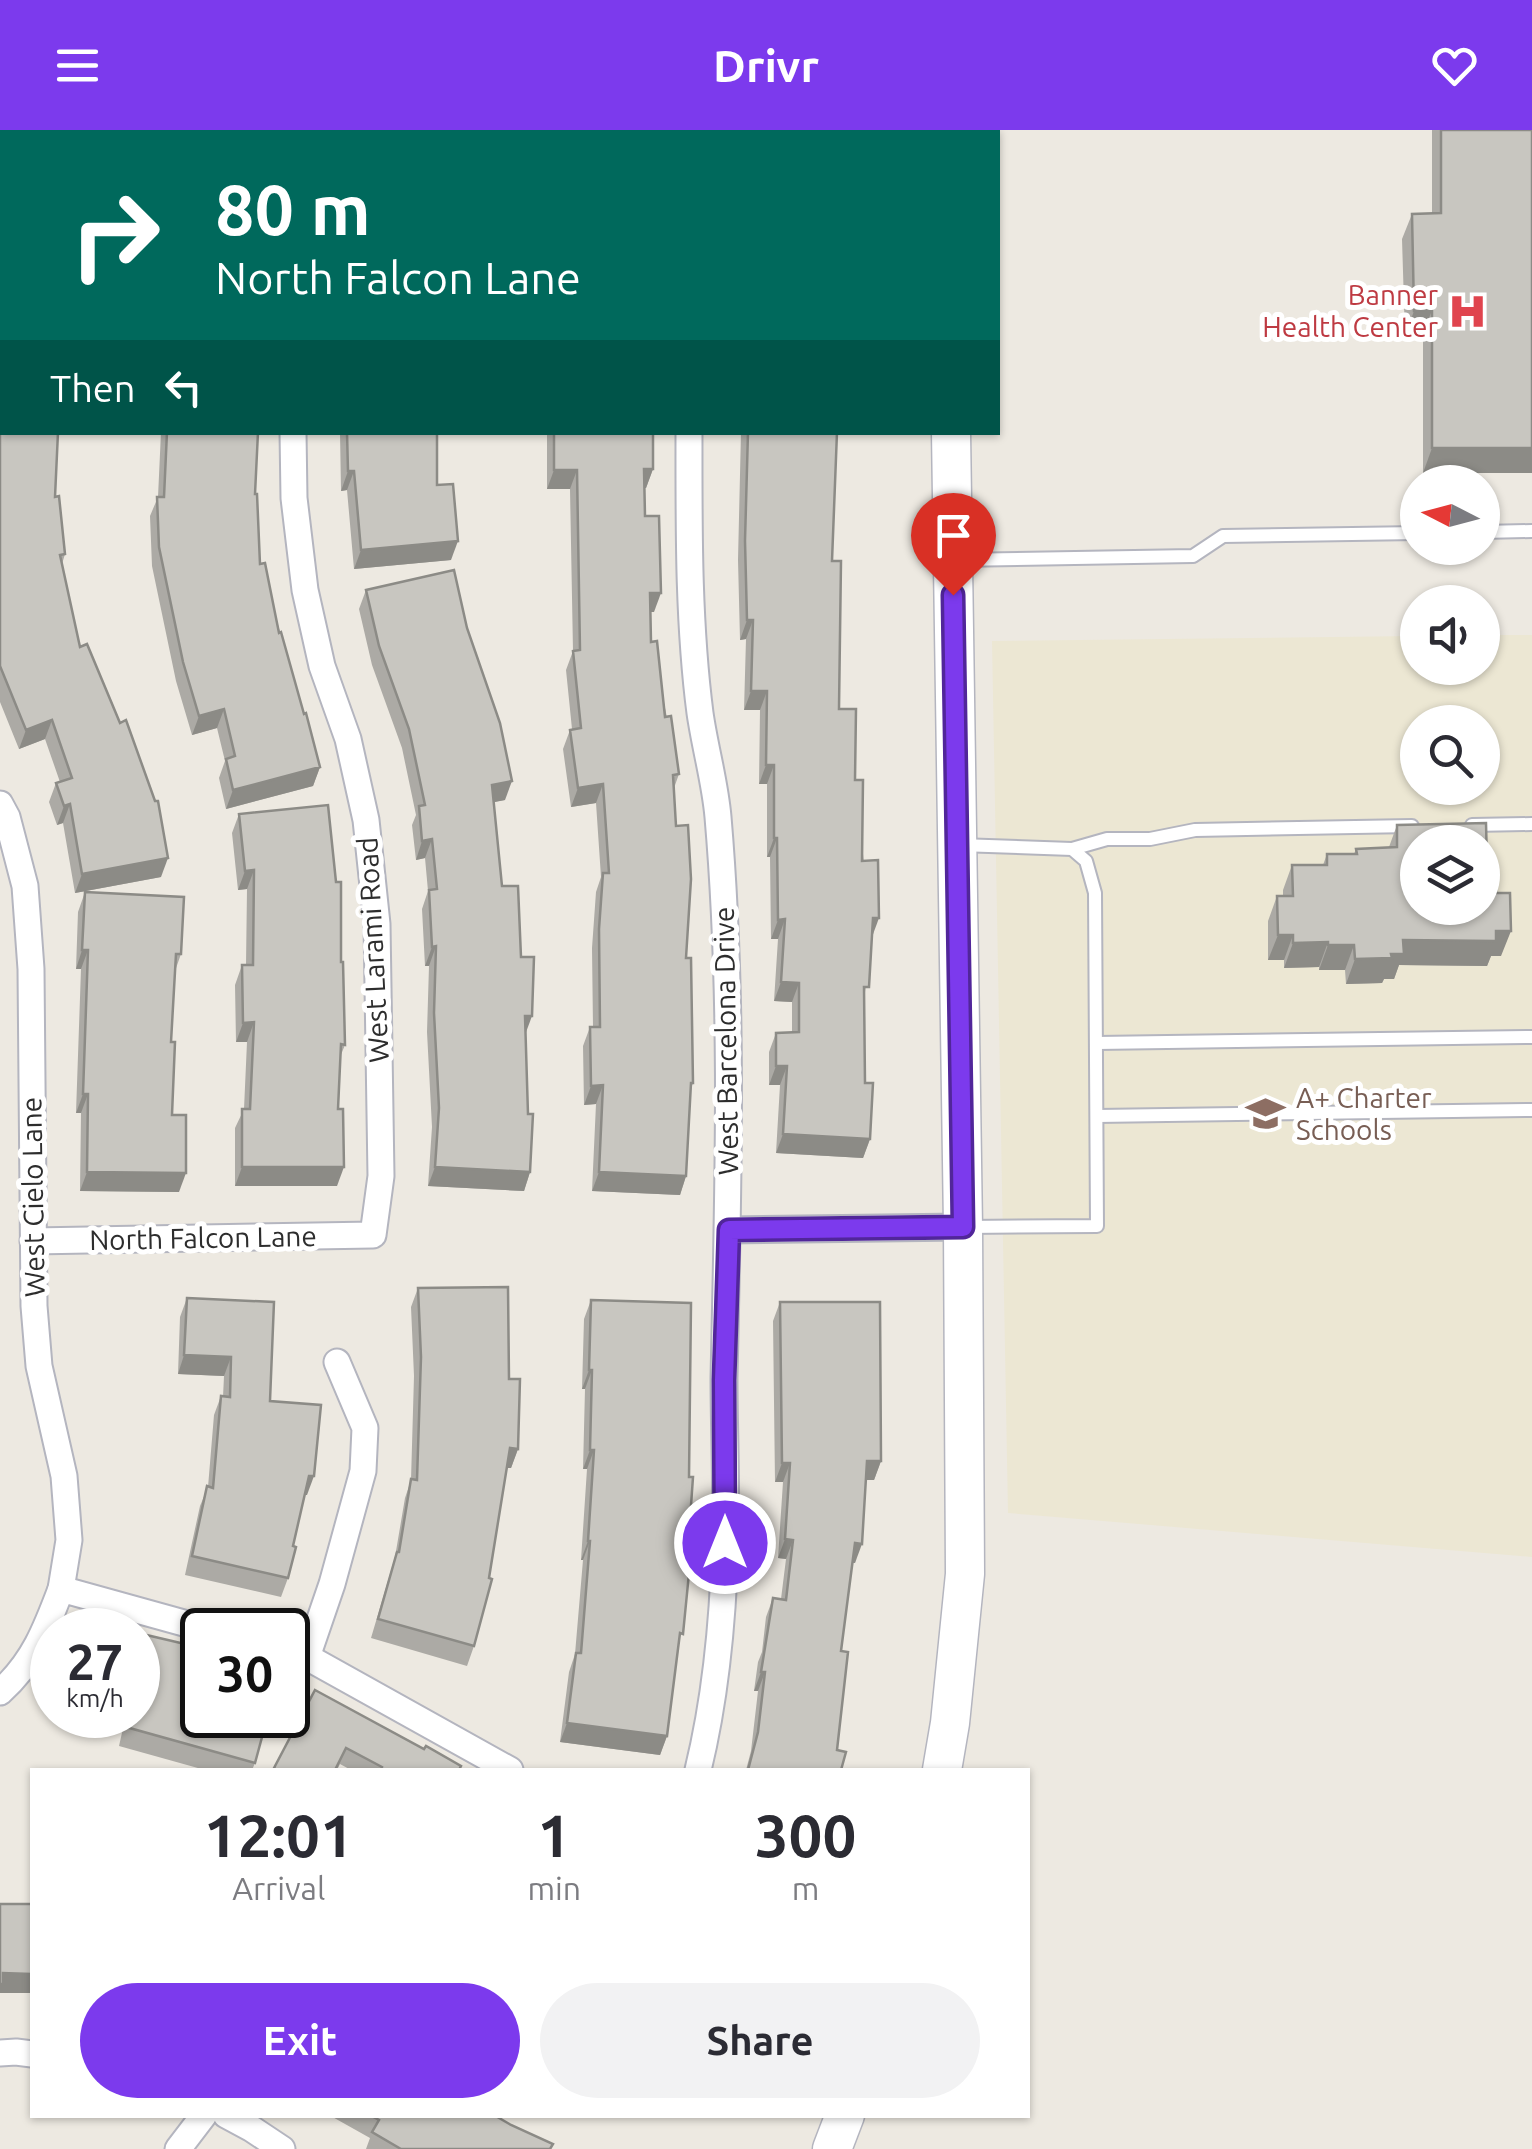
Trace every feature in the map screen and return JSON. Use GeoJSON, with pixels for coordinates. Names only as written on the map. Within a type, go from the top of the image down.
{"type":"FeatureCollection","features":[{"type":"Feature","properties":{"kind":"street","name":"West Larami Road"},"geometry":{"type":"LineString","coordinates":[[293,435],[294,498],[304,590],[322,666],[348,739],[366,820],[377,924],[382,1176],[372,1236]]}},
{"type":"Feature","properties":{"kind":"street","name":"West Barcelona Drive"},"geometry":{"type":"LineString","coordinates":[[689,435],[692,604],[700,712],[718,814],[729,1112],[725,1543],[719,1648],[698,1768]]}},
{"type":"Feature","properties":{"kind":"street"},"geometry":{"type":"LineString","coordinates":[[942,1768],[965,1574],[951,435]]}},
{"type":"Feature","properties":{"kind":"street","name":"West Cielo Lane"},"geometry":{"type":"LineString","coordinates":[[0,804],[24,886],[30,953],[34,1306],[39,1366],[64,1476],[69,1540],[61,1589],[41,1640],[0,1692]]}},
{"type":"Feature","properties":{"kind":"street"},"geometry":{"type":"LineString","coordinates":[[729,1230],[963,1227]]}},
{"type":"Feature","properties":{"kind":"street","name":"North Falcon Lane"},"geometry":{"type":"LineString","coordinates":[[33,1241],[372,1236]]}},
{"type":"Feature","properties":{"kind":"street"},"geometry":{"type":"LineString","coordinates":[[310,1628],[332,1584],[363,1471],[366,1428],[337,1362]]}},
{"type":"Feature","properties":{"kind":"street"},"geometry":{"type":"LineString","coordinates":[[61,1589],[180,1622]]}},
{"type":"Feature","properties":{"kind":"street"},"geometry":{"type":"LineString","coordinates":[[310,1661],[506,1768]]}},
{"type":"Feature","properties":{"kind":"street"},"geometry":{"type":"LineString","coordinates":[[0,2054],[30,2054]]}},
{"type":"Feature","properties":{"kind":"street"},"geometry":{"type":"LineString","coordinates":[[178,2149],[202,2118]]}},
{"type":"Feature","properties":{"kind":"street"},"geometry":{"type":"LineString","coordinates":[[232,2118],[282,2149]]}},
{"type":"Feature","properties":{"kind":"street"},"geometry":{"type":"LineString","coordinates":[[832,2149],[844,2118]]}},
{"type":"Feature","properties":{"kind":"lane"},"geometry":{"type":"LineString","coordinates":[[1500,532],[1532,531]]}},
{"type":"Feature","properties":{"kind":"lane"},"geometry":{"type":"LineString","coordinates":[[952,560],[1193,556],[1223,536],[1400,533]]}},
{"type":"Feature","properties":{"kind":"lane"},"geometry":{"type":"LineString","coordinates":[[1492,825],[1532,824]]}},
{"type":"Feature","properties":{"kind":"lane"},"geometry":{"type":"LineString","coordinates":[[957,845],[1072,849],[1107,839],[1150,839],[1195,830],[1400,827]]}},
{"type":"Feature","properties":{"kind":"lane"},"geometry":{"type":"LineString","coordinates":[[963,1227],[1097,1226],[1094,892],[1086,861],[1072,849]]}},
{"type":"Feature","properties":{"kind":"lane"},"geometry":{"type":"LineString","coordinates":[[1097,1044],[1532,1037]]}},
{"type":"Feature","properties":{"kind":"lane"},"geometry":{"type":"LineString","coordinates":[[1097,1116],[1532,1110]]}},
{"type":"Feature","properties":{"kind":"shaded area","name":"A+ Charter Schools"},"geometry":{"type":"Polygon","coordinates":[[[1500,635],[1532,635],[1532,1557],[1008,1513],[992,641],[1400,636],[1400,685],[1500,685],[1500,635]]]}},
{"type":"Feature","properties":{"kind":"building","name":"Banner Health Center"},"geometry":{"type":"Polygon","coordinates":[[[1441,130],[1532,130],[1532,448],[1432,448],[1432,310],[1414,311],[1412,214],[1441,213],[1441,130]]]}},
{"type":"Feature","properties":{"kind":"building"},"geometry":{"type":"Polygon","coordinates":[[[0,435],[58,435],[55,497],[59,496],[65,554],[60,555],[80,647],[87,644],[120,723],[126,720],[158,801],[168,858],[82,874],[70,804],[64,806],[56,783],[72,778],[52,720],[26,730],[0,666],[0,435]]]}},
{"type":"Feature","properties":{"kind":"building"},"geometry":{"type":"Polygon","coordinates":[[[167,435],[258,435],[255,494],[260,564],[265,563],[279,633],[320,767],[233,790],[226,759],[235,756],[224,709],[199,716],[183,662],[159,547],[157,497],[164,497],[167,435]]]}},
{"type":"Feature","properties":{"kind":"building"},"geometry":{"type":"Polygon","coordinates":[[[347,435],[437,435],[437,485],[453,484],[458,541],[361,550],[354,471],[348,471],[347,435]]]}},
{"type":"Feature","properties":{"kind":"building"},"geometry":{"type":"Polygon","coordinates":[[[554,435],[653,435],[653,469],[644,469],[645,516],[659,516],[661,593],[650,593],[651,642],[657,641],[665,717],[671,716],[679,774],[673,775],[676,826],[688,825],[691,879],[686,958],[691,958],[693,1083],[686,1176],[599,1172],[603,1085],[591,1086],[590,1027],[600,1027],[599,929],[603,873],[609,873],[603,784],[578,788],[570,730],[581,728],[573,651],[580,650],[577,470],[554,470],[554,435]]]}},
{"type":"Feature","properties":{"kind":"building"},"geometry":{"type":"Polygon","coordinates":[[[748,435],[837,435],[832,561],[841,561],[839,709],[856,709],[855,780],[863,780],[862,861],[878,860],[879,918],[873,918],[869,987],[864,987],[865,1083],[873,1083],[870,1139],[783,1134],[787,1066],[776,1066],[776,1033],[799,1032],[799,983],[781,982],[785,919],[778,920],[774,765],[766,765],[767,691],[751,691],[753,620],[747,620],[748,435]]]}},
{"type":"Feature","properties":{"kind":"building"},"geometry":{"type":"Polygon","coordinates":[[[454,570],[467,628],[500,723],[512,781],[492,785],[502,886],[518,886],[521,957],[534,957],[532,1016],[525,1016],[528,1114],[533,1114],[530,1172],[435,1167],[439,1108],[434,1013],[436,946],[432,947],[429,890],[437,889],[432,839],[422,841],[419,806],[425,805],[409,729],[379,646],[366,590],[454,570]]]}},
{"type":"Feature","properties":{"kind":"building"},"geometry":{"type":"Polygon","coordinates":[[[328,805],[336,882],[341,882],[345,1045],[341,1044],[338,1109],[343,1109],[344,1167],[242,1167],[242,1109],[250,1109],[254,1022],[243,1023],[242,965],[253,965],[254,870],[245,871],[239,814],[328,805]]]}},
{"type":"Feature","properties":{"kind":"building"},"geometry":{"type":"Polygon","coordinates":[[[1486,823],[1400,825],[1400,925],[1500,925],[1500,893],[1510,893],[1511,931],[1496,931],[1496,941],[1403,940],[1404,954],[1355,959],[1354,945],[1293,943],[1293,935],[1278,935],[1277,896],[1293,896],[1292,865],[1327,865],[1327,854],[1397,847],[1397,825],[1486,823]]]}},
{"type":"Feature","properties":{"kind":"building"},"geometry":{"type":"Polygon","coordinates":[[[85,892],[184,897],[171,1042],[175,1042],[172,1115],[186,1115],[186,1173],[87,1172],[88,1094],[83,1094],[88,950],[82,950],[85,892]]]}},
{"type":"Feature","properties":{"kind":"building"},"geometry":{"type":"Polygon","coordinates":[[[508,1287],[509,1379],[520,1379],[518,1449],[510,1448],[489,1578],[492,1579],[474,1646],[378,1619],[399,1552],[411,1479],[417,1480],[421,1357],[418,1288],[508,1287]]]}},
{"type":"Feature","properties":{"kind":"building"},"geometry":{"type":"Polygon","coordinates":[[[187,1298],[274,1302],[270,1401],[321,1405],[314,1476],[309,1476],[288,1578],[192,1556],[207,1486],[213,1488],[221,1396],[230,1397],[231,1357],[184,1355],[187,1298]]]}},
{"type":"Feature","properties":{"kind":"building"},"geometry":{"type":"Polygon","coordinates":[[[591,1300],[691,1303],[690,1563],[667,1736],[567,1723],[576,1653],[581,1653],[590,1541],[594,1450],[590,1450],[591,1300]]]}},
{"type":"Feature","properties":{"kind":"building"},"geometry":{"type":"Polygon","coordinates":[[[780,1302],[880,1302],[881,1461],[867,1461],[862,1544],[855,1543],[841,1651],[848,1652],[837,1750],[846,1752],[842,1768],[749,1768],[758,1732],[765,1672],[761,1672],[773,1598],[786,1600],[793,1540],[785,1539],[790,1463],[782,1463],[780,1302]]]}},
{"type":"Feature","properties":{"kind":"building"},"geometry":{"type":"Polygon","coordinates":[[[160,1638],[180,1643],[180,1738],[262,1738],[255,1763],[160,1736],[160,1638]]]}},
{"type":"Feature","properties":{"kind":"building"},"geometry":{"type":"Polygon","coordinates":[[[315,1690],[461,1766],[382,1768],[346,1748],[336,1768],[274,1768],[290,1738],[310,1738],[310,1700],[315,1690]]]}},
{"type":"Feature","properties":{"kind":"building"},"geometry":{"type":"Polygon","coordinates":[[[0,1904],[30,1904],[30,1974],[3,1973],[0,1984],[0,1904]]]}},
{"type":"Feature","properties":{"kind":"building"},"geometry":{"type":"Polygon","coordinates":[[[375,2118],[499,2118],[553,2144],[550,2149],[401,2149],[372,2132],[379,2120],[375,2118]]]}},
{"type":"Feature","properties":{"kind":"place","name":"Banner Health Center"},"geometry":{"type":"Point","coordinates":[1468,311]}},
{"type":"Feature","properties":{"kind":"place","name":"A+ Charter Schools"},"geometry":{"type":"Point","coordinates":[1266,1114]}},
{"type":"Feature","properties":{"kind":"route"},"geometry":{"type":"LineString","coordinates":[[725,1543],[724,1380],[729,1230],[963,1227],[953,595]]}}]}
